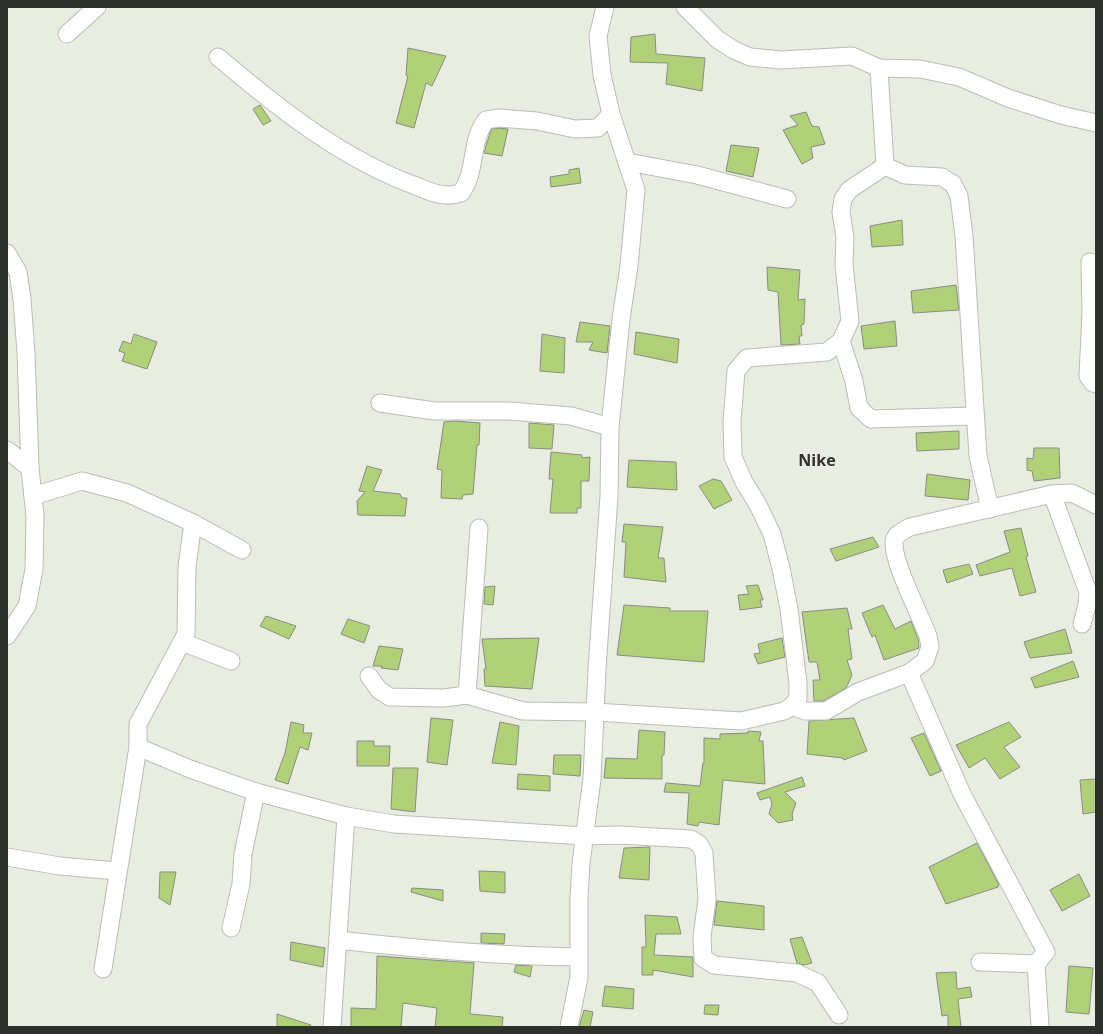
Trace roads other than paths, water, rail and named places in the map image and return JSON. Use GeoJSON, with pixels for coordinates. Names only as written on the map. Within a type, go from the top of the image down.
{"type":"FeatureCollection","features":[{"type":"Feature","properties":{"kind":"street"},"geometry":{"type":"LineString","coordinates":[[67,34],[97,7]]}},
{"type":"Feature","properties":{"kind":"street"},"geometry":{"type":"LineString","coordinates":[[569,1027],[579,977],[579,898],[592,779],[609,496],[610,427],[629,266],[636,190],[628,162],[610,114],[602,75],[598,36],[605,7]]}},
{"type":"Feature","properties":{"kind":"street"},"geometry":{"type":"LineString","coordinates":[[685,7],[717,39],[734,50],[750,57],[781,60],[852,56],[879,68],[920,69],[959,77],[1008,98],[1061,115],[1096,123]]}},
{"type":"Feature","properties":{"kind":"street"},"geometry":{"type":"LineString","coordinates":[[218,57],[257,90],[338,148],[372,168],[402,181],[433,192],[448,195],[460,193],[467,185],[476,141],[480,128],[486,120],[499,118],[514,119],[537,121],[575,129],[598,128],[610,114]]}},
{"type":"Feature","properties":{"kind":"street"},"geometry":{"type":"LineString","coordinates":[[879,68],[885,166]]}},
{"type":"Feature","properties":{"kind":"street"},"geometry":{"type":"LineString","coordinates":[[628,162],[697,175],[787,199]]}},
{"type":"Feature","properties":{"kind":"street"},"geometry":{"type":"LineString","coordinates":[[369,676],[379,690],[390,697],[443,698],[466,694],[523,711],[595,712],[741,721],[784,710],[792,706],[798,698],[798,683],[789,609],[782,568],[772,534],[757,503],[744,482],[733,457],[732,422],[736,371],[747,358],[827,352],[841,341],[850,321],[844,265],[845,237],[841,212],[843,199],[849,190],[885,166]]}},
{"type":"Feature","properties":{"kind":"street"},"geometry":{"type":"LineString","coordinates":[[885,166],[905,175],[942,177],[953,184],[959,196],[964,236],[978,456],[990,509]]}},
{"type":"Feature","properties":{"kind":"street"},"geometry":{"type":"LineString","coordinates":[[7,253],[18,272],[22,299],[26,354],[30,468],[35,516],[34,569],[27,606],[7,636]]}},
{"type":"Feature","properties":{"kind":"street"},"geometry":{"type":"LineString","coordinates":[[1090,262],[1091,313],[1088,376],[1093,383],[1096,384]]}},
{"type":"Feature","properties":{"kind":"street"},"geometry":{"type":"LineString","coordinates":[[841,341],[854,381],[859,408],[871,419],[975,416]]}},
{"type":"Feature","properties":{"kind":"street"},"geometry":{"type":"LineString","coordinates":[[380,403],[434,411],[509,411],[571,416],[610,427]]}},
{"type":"Feature","properties":{"kind":"street"},"geometry":{"type":"LineString","coordinates":[[7,450],[30,468]]}},
{"type":"Feature","properties":{"kind":"street"},"geometry":{"type":"LineString","coordinates":[[33,496],[82,481],[126,493],[193,523],[242,550]]}},
{"type":"Feature","properties":{"kind":"street"},"geometry":{"type":"LineString","coordinates":[[792,706],[805,711],[826,710],[858,692],[909,673],[926,661],[930,647],[921,617],[898,560],[894,543],[899,532],[910,527],[1052,494],[1072,493],[1096,505]]}},
{"type":"Feature","properties":{"kind":"street"},"geometry":{"type":"LineString","coordinates":[[1052,494],[1088,592],[1087,605],[1082,624]]}},
{"type":"Feature","properties":{"kind":"street"},"geometry":{"type":"LineString","coordinates":[[103,969],[117,871],[138,748],[138,724],[186,634],[187,566],[193,523]]}},
{"type":"Feature","properties":{"kind":"street"},"geometry":{"type":"LineString","coordinates":[[466,694],[479,528]]}},
{"type":"Feature","properties":{"kind":"street"},"geometry":{"type":"LineString","coordinates":[[182,642],[231,661]]}},
{"type":"Feature","properties":{"kind":"street"},"geometry":{"type":"LineString","coordinates":[[909,673],[962,794],[1046,952],[1036,964],[1040,1027]]}},
{"type":"Feature","properties":{"kind":"street"},"geometry":{"type":"LineString","coordinates":[[138,748],[190,769],[256,792],[346,816],[394,824],[585,836],[619,835],[691,839],[699,844],[704,853],[707,899],[702,937],[704,958],[714,965],[797,973],[818,983],[839,1015]]}},
{"type":"Feature","properties":{"kind":"street"},"geometry":{"type":"LineString","coordinates":[[231,928],[241,884],[243,854],[256,792]]}},
{"type":"Feature","properties":{"kind":"street"},"geometry":{"type":"LineString","coordinates":[[332,1027],[346,816]]}},
{"type":"Feature","properties":{"kind":"street"},"geometry":{"type":"LineString","coordinates":[[7,857],[60,866],[117,871]]}},
{"type":"Feature","properties":{"kind":"street"},"geometry":{"type":"LineString","coordinates":[[338,940],[422,950],[508,956],[578,958]]}},
{"type":"Feature","properties":{"kind":"street"},"geometry":{"type":"LineString","coordinates":[[980,962],[1036,964]]}},
{"type":"Feature","properties":{"kind":"district","name":"Nike"},"geometry":{"type":"Point","coordinates":[817,460]}}]}
